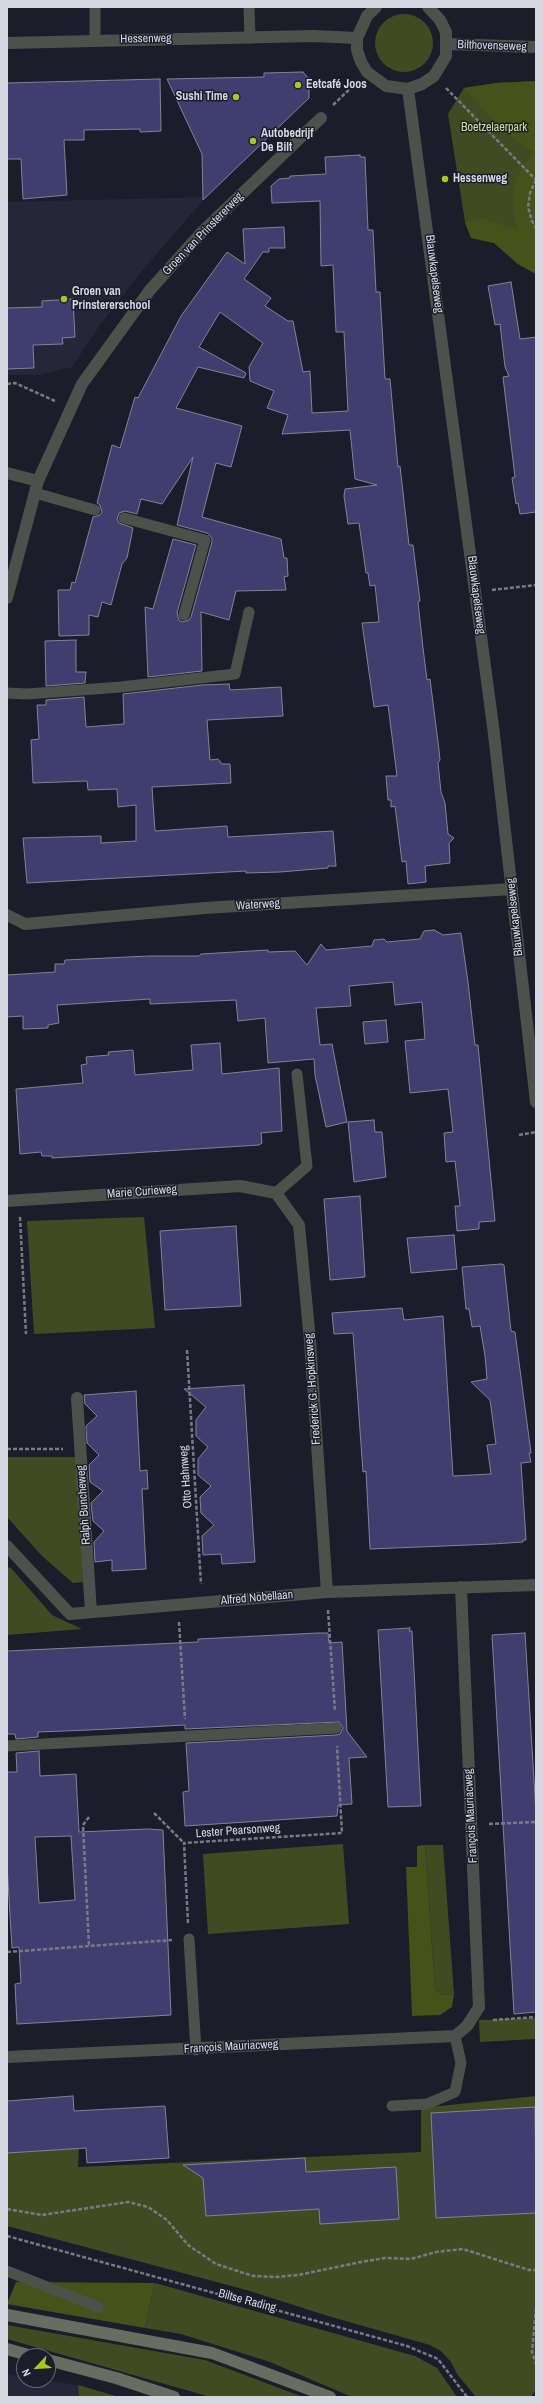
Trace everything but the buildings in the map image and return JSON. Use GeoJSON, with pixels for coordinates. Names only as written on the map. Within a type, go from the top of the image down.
{"type":"FeatureCollection","features":[{"type":"Feature","properties":{"kind":"main road"},"geometry":{"type":"LineString","coordinates":[[7,2315],[212,2353],[330,2397]]}},
{"type":"Feature","properties":{"kind":"main road"},"geometry":{"type":"LineString","coordinates":[[56,2362],[116,2378],[174,2397]]}},
{"type":"Feature","properties":{"kind":"street"},"geometry":{"type":"LineString","coordinates":[[376,7],[367,16],[357,38],[357,50],[367,72],[386,86],[408,89],[422,84],[434,76],[446,56],[446,32],[440,20],[428,7]]}},
{"type":"Feature","properties":{"kind":"street","name":"Hessenweg"},"geometry":{"type":"LineString","coordinates":[[7,43],[313,36],[357,38]]}},
{"type":"Feature","properties":{"kind":"street","name":"Bilthovenseweg"},"geometry":{"type":"LineString","coordinates":[[447,44],[536,47]]}},
{"type":"Feature","properties":{"kind":"street","name":"Blauwkapelseweg"},"geometry":{"type":"LineString","coordinates":[[408,89],[475,592],[534,1063],[536,1102]]}},
{"type":"Feature","properties":{"kind":"street","name":"Groen van Prinstererweg"},"geometry":{"type":"LineString","coordinates":[[7,598],[38,481],[86,377],[150,290],[202,232],[321,118]]}},
{"type":"Feature","properties":{"kind":"street"},"geometry":{"type":"LineString","coordinates":[[7,473],[38,481]]}},
{"type":"Feature","properties":{"kind":"street","name":"Waterweg"},"geometry":{"type":"LineString","coordinates":[[7,915],[25,924],[205,908],[512,889]]}},
{"type":"Feature","properties":{"kind":"street","name":"Marie Curieweg"},"geometry":{"type":"LineString","coordinates":[[13,1200],[240,1186],[276,1193]]}},
{"type":"Feature","properties":{"kind":"street","name":"Frederick G. Hopkinsweg"},"geometry":{"type":"LineString","coordinates":[[276,1193],[299,1225],[310,1341],[327,1592]]}},
{"type":"Feature","properties":{"kind":"street","name":"Ralph Buncheweg"},"geometry":{"type":"LineString","coordinates":[[77,1398],[91,1612]]}},
{"type":"Feature","properties":{"kind":"street","name":"Alfred Nobellaan"},"geometry":{"type":"LineString","coordinates":[[7,1546],[70,1614],[327,1592],[536,1585]]}},
{"type":"Feature","properties":{"kind":"street","name":"François Mauriacweg"},"geometry":{"type":"LineString","coordinates":[[7,2057],[196,2050],[387,2038],[455,2036],[470,2022],[479,2007],[461,1587]]}},
{"type":"Feature","properties":{"kind":"lane"},"geometry":{"type":"LineString","coordinates":[[94,7],[95,40]]}},
{"type":"Feature","properties":{"kind":"lane"},"geometry":{"type":"LineString","coordinates":[[249,7],[250,38]]}},
{"type":"Feature","properties":{"kind":"lane"},"geometry":{"type":"LineString","coordinates":[[35,493],[95,510]]}},
{"type":"Feature","properties":{"kind":"lane"},"geometry":{"type":"LineString","coordinates":[[124,518],[205,540],[184,615]]}},
{"type":"Feature","properties":{"kind":"lane"},"geometry":{"type":"LineString","coordinates":[[7,692],[27,694],[105,688],[235,674],[249,612]]}},
{"type":"Feature","properties":{"kind":"lane"},"geometry":{"type":"LineString","coordinates":[[276,1193],[307,1166],[297,1074]]}},
{"type":"Feature","properties":{"kind":"lane"},"geometry":{"type":"LineString","coordinates":[[7,1746],[336,1728]]}},
{"type":"Feature","properties":{"kind":"lane"},"geometry":{"type":"LineString","coordinates":[[189,1939],[196,2050]]}},
{"type":"Feature","properties":{"kind":"lane"},"geometry":{"type":"LineString","coordinates":[[392,2106],[427,2104],[455,2092],[461,2064],[455,2036]]}},
{"type":"Feature","properties":{"kind":"lane"},"geometry":{"type":"LineString","coordinates":[[7,2271],[98,2307]]}},
{"type":"Feature","properties":{"kind":"path"},"geometry":{"type":"LineString","coordinates":[[321,118],[367,72]]}},
{"type":"Feature","properties":{"kind":"path"},"geometry":{"type":"LineString","coordinates":[[434,76],[536,180],[530,193],[528,207],[532,221],[536,228]]}},
{"type":"Feature","properties":{"kind":"path"},"geometry":{"type":"LineString","coordinates":[[7,384],[15,383],[71,408]]}},
{"type":"Feature","properties":{"kind":"path"},"geometry":{"type":"LineString","coordinates":[[475,592],[536,585]]}},
{"type":"Feature","properties":{"kind":"path"},"geometry":{"type":"LineString","coordinates":[[519,1135],[536,1132]]}},
{"type":"Feature","properties":{"kind":"path"},"geometry":{"type":"LineString","coordinates":[[13,1200],[26,1334]]}},
{"type":"Feature","properties":{"kind":"path","name":"Otto Hahnweg"},"geometry":{"type":"LineString","coordinates":[[187,1350],[202,1603]]}},
{"type":"Feature","properties":{"kind":"path"},"geometry":{"type":"LineString","coordinates":[[7,1449],[80,1448]]}},
{"type":"Feature","properties":{"kind":"path"},"geometry":{"type":"LineString","coordinates":[[178,1605],[186,1737]]}},
{"type":"Feature","properties":{"kind":"path"},"geometry":{"type":"LineString","coordinates":[[154,1813],[184,1843]]}},
{"type":"Feature","properties":{"kind":"path"},"geometry":{"type":"LineString","coordinates":[[89,1817],[83,1825],[89,1946]]}},
{"type":"Feature","properties":{"kind":"path"},"geometry":{"type":"LineString","coordinates":[[471,1824],[536,1822]]}},
{"type":"Feature","properties":{"kind":"path","name":"Lester Pearsonweg"},"geometry":{"type":"LineString","coordinates":[[189,1939],[184,1843],[342,1833]]}},
{"type":"Feature","properties":{"kind":"path"},"geometry":{"type":"LineString","coordinates":[[7,1952],[189,1939]]}},
{"type":"Feature","properties":{"kind":"path"},"geometry":{"type":"LineString","coordinates":[[470,2022],[536,2017]]}},
{"type":"Feature","properties":{"kind":"path"},"geometry":{"type":"LineString","coordinates":[[7,2209],[42,2215],[128,2202],[148,2207],[167,2220],[188,2245],[216,2264],[253,2276],[276,2277],[298,2275],[385,2258],[411,2259],[436,2252],[464,2249],[529,2270],[536,2270]]}},
{"type":"Feature","properties":{"kind":"path","name":"Biltse Rading"},"geometry":{"type":"LineString","coordinates":[[7,2236],[407,2346],[438,2359],[467,2397]]}},
{"type":"Feature","properties":{"kind":"path"},"geometry":{"type":"LineString","coordinates":[[536,2308],[532,2352],[536,2364]]}},
{"type":"Feature","properties":{"kind":"shaded area","name":"Groen van Prinstererschool"},"geometry":{"type":"Polygon","coordinates":[[[206,197],[141,272],[100,325],[72,367],[40,375],[7,375],[7,202],[206,197]]]}},
{"type":"Feature","properties":{"kind":"shaded area"},"geometry":{"type":"Polygon","coordinates":[[[7,2374],[16,2376],[16,2388],[56,2388],[56,2382],[78,2385],[79,2397],[7,2397],[7,2374]]]}},
{"type":"Feature","properties":{"kind":"green space"},"geometry":{"type":"Polygon","coordinates":[[[398,14],[410,14],[425,22],[433,37],[433,49],[425,64],[410,72],[398,72],[383,64],[375,49],[375,37],[383,22],[398,14]]]}},
{"type":"Feature","properties":{"kind":"green space","name":"Boetzelaerpark"},"geometry":{"type":"Polygon","coordinates":[[[536,81],[536,274],[518,264],[494,243],[471,238],[465,222],[448,114],[464,88],[496,83],[536,81]]]}},
{"type":"Feature","properties":{"kind":"green space"},"geometry":{"type":"Polygon","coordinates":[[[536,81],[536,274],[518,264],[494,243],[471,238],[465,222],[483,218],[517,230],[512,202],[516,179],[534,151],[528,149],[499,127],[464,88],[496,83],[536,81]]]}},
{"type":"Feature","properties":{"kind":"green space"},"geometry":{"type":"Polygon","coordinates":[[[144,1217],[155,1328],[34,1334],[27,1221],[144,1217]]]}},
{"type":"Feature","properties":{"kind":"green space"},"geometry":{"type":"Polygon","coordinates":[[[7,1457],[77,1457],[83,1582],[73,1583],[42,1556],[7,1517],[7,1457]]]}},
{"type":"Feature","properties":{"kind":"green space"},"geometry":{"type":"Polygon","coordinates":[[[7,1567],[11,1568],[52,1615],[82,1629],[7,1635],[7,1567]]]}},
{"type":"Feature","properties":{"kind":"green space"},"geometry":{"type":"Polygon","coordinates":[[[343,1844],[349,1924],[208,1934],[203,1854],[343,1844]]]}},
{"type":"Feature","properties":{"kind":"green space"},"geometry":{"type":"Polygon","coordinates":[[[425,1845],[443,1845],[454,1994],[443,1995],[435,1989],[425,1845]]]}},
{"type":"Feature","properties":{"kind":"green space"},"geometry":{"type":"Polygon","coordinates":[[[425,1845],[435,1989],[443,1995],[454,1994],[452,2007],[440,2015],[412,2016],[406,1867],[417,1867],[417,1846],[425,1845]]]}},
{"type":"Feature","properties":{"kind":"green space"},"geometry":{"type":"Polygon","coordinates":[[[536,2018],[536,2039],[480,2042],[479,2020],[536,2018]]]}},
{"type":"Feature","properties":{"kind":"green space"},"geometry":{"type":"Polygon","coordinates":[[[536,2096],[536,2390],[531,2397],[476,2397],[457,2374],[451,2362],[441,2351],[430,2345],[328,2316],[250,2291],[7,2226],[7,2149],[79,2146],[78,2167],[421,2152],[421,2108],[536,2096]]]}},
{"type":"Feature","properties":{"kind":"green space"},"geometry":{"type":"Polygon","coordinates":[[[16,2282],[155,2283],[145,2328],[7,2304],[16,2282]]]}},
{"type":"Feature","properties":{"kind":"green space"},"geometry":{"type":"Polygon","coordinates":[[[155,2283],[415,2356],[437,2368],[457,2397],[352,2397],[270,2362],[181,2334],[145,2328],[155,2283]]]}},
{"type":"Feature","properties":{"kind":"green space"},"geometry":{"type":"Polygon","coordinates":[[[7,2325],[205,2360],[303,2397],[207,2396],[56,2353],[56,2348],[39,2348],[7,2339],[7,2325]]]}},
{"type":"Feature","properties":{"kind":"green space"},"geometry":{"type":"Polygon","coordinates":[[[78,2385],[119,2397],[79,2397],[78,2385]]]}},
{"type":"Feature","properties":{"kind":"place","name":"Eetcafé Joos"},"geometry":{"type":"Point","coordinates":[298,85]}},
{"type":"Feature","properties":{"kind":"place","name":"Sushi Time"},"geometry":{"type":"Point","coordinates":[236,97]}},
{"type":"Feature","properties":{"kind":"place","name":"Autobedrijf De Bilt"},"geometry":{"type":"Point","coordinates":[253,141]}},
{"type":"Feature","properties":{"kind":"place","name":"Hessenweg"},"geometry":{"type":"Point","coordinates":[445,179]}},
{"type":"Feature","properties":{"kind":"place","name":"Groen van Prinstererschool"},"geometry":{"type":"Point","coordinates":[64,299]}}]}
